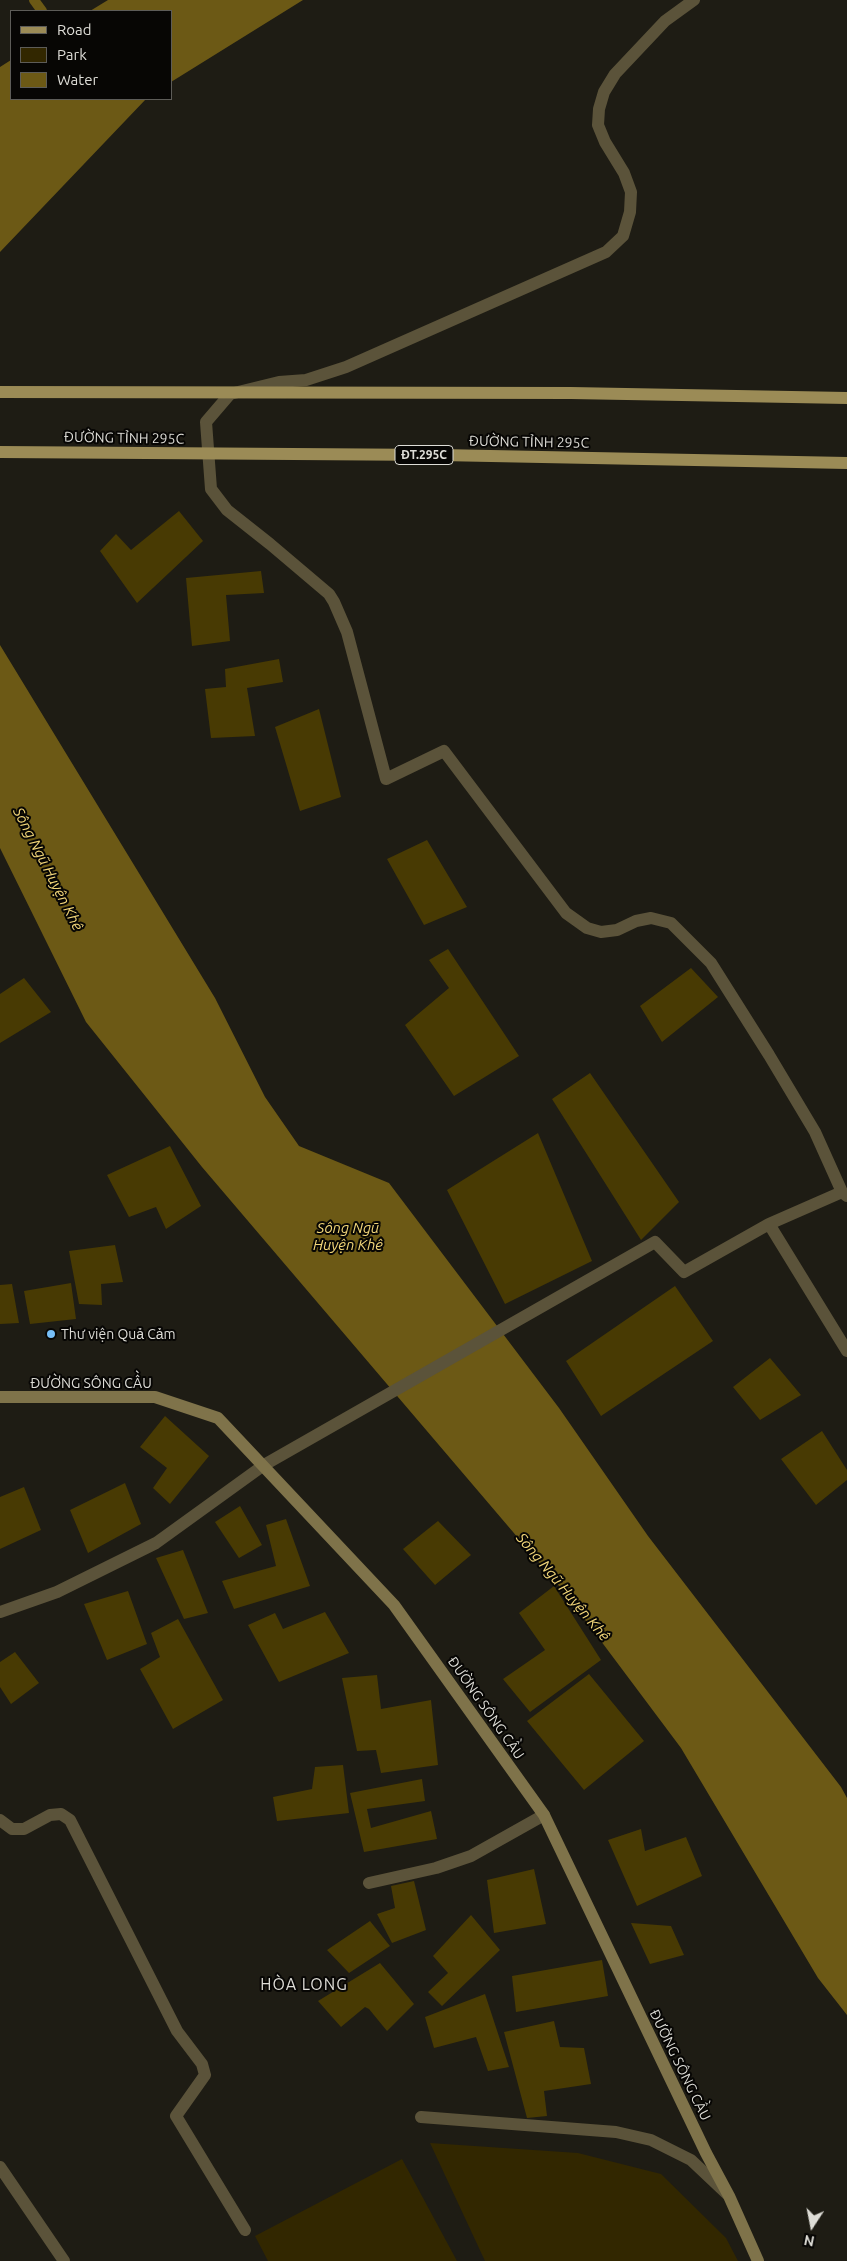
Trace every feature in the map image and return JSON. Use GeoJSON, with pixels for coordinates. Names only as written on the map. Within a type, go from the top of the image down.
{"type":"FeatureCollection","features":[{"type":"Feature","properties":{"kind":"main road"},"geometry":{"type":"LineString","coordinates":[[0,392],[561,393],[847,398]]}},
{"type":"Feature","properties":{"kind":"main road","name":"ĐƯỜNG TỈNH 295C"},"geometry":{"type":"LineString","coordinates":[[0,452],[450,456],[847,464]]}},
{"type":"Feature","properties":{"kind":"main road","name":"ĐƯỜNG SÔNG CẦU"},"geometry":{"type":"LineString","coordinates":[[0,1397],[156,1397],[218,1418],[394,1605],[544,1815],[702,2144],[729,2196],[758,2261]]}},
{"type":"Feature","properties":{"kind":"street"},"geometry":{"type":"LineString","coordinates":[[0,1612],[57,1592],[156,1543],[264,1465],[655,1242],[684,1272],[769,1224],[845,1194],[815,1132],[764,1046],[711,963],[671,923],[651,918],[636,921],[617,930],[601,932],[587,928],[566,913],[444,751],[386,780],[347,632],[334,602],[329,594],[227,510],[211,489],[206,422],[230,394],[279,382],[306,380],[346,367],[606,252],[623,236],[630,212],[631,192],[624,173],[605,142],[598,125],[599,109],[604,92],[615,74],[665,21],[694,0]]}},
{"type":"Feature","properties":{"kind":"street"},"geometry":{"type":"LineString","coordinates":[[769,1224],[847,1351]]}},
{"type":"Feature","properties":{"kind":"street"},"geometry":{"type":"LineString","coordinates":[[0,1820],[12,1829],[24,1829],[50,1815],[61,1814],[70,1820],[177,2030],[202,2064],[204,2075],[176,2116],[245,2230]]}},
{"type":"Feature","properties":{"kind":"street"},"geometry":{"type":"LineString","coordinates":[[368,1883],[436,1868],[471,1856],[544,1815]]}},
{"type":"Feature","properties":{"kind":"street"},"geometry":{"type":"LineString","coordinates":[[422,2117],[616,2132],[651,2140],[691,2160],[729,2196]]}},
{"type":"Feature","properties":{"kind":"street"},"geometry":{"type":"LineString","coordinates":[[0,2167],[64,2261]]}},
{"type":"Feature","properties":{"kind":"green space"},"geometry":{"type":"Polygon","coordinates":[[[430,2143],[578,2153],[661,2174],[726,2238],[738,2261],[485,2261],[430,2143]]]}},
{"type":"Feature","properties":{"kind":"green space"},"geometry":{"type":"Polygon","coordinates":[[[402,2159],[457,2261],[268,2261],[255,2236],[402,2159]]]}},
{"type":"Feature","properties":{"kind":"water"},"geometry":{"type":"Polygon","coordinates":[[[108,0],[303,0],[172,81],[172,10],[92,10],[108,0]]]}},
{"type":"Feature","properties":{"kind":"water"},"geometry":{"type":"Polygon","coordinates":[[[10,61],[10,100],[145,100],[0,252],[0,67],[10,61]]]}},
{"type":"Feature","properties":{"kind":"water","name":"Sông Ngũ Huyện Khê"},"geometry":{"type":"Polygon","coordinates":[[[0,645],[215,998],[265,1097],[299,1146],[389,1183],[559,1408],[648,1536],[841,1787],[847,1798],[847,2015],[818,1978],[681,1748],[565,1593],[202,1167],[86,1022],[0,848],[0,645]]]}},
{"type":"Feature","properties":{"kind":"building"},"geometry":{"type":"Polygon","coordinates":[[[179,511],[203,541],[137,603],[100,551],[116,534],[131,550],[179,511]]]}},
{"type":"Feature","properties":{"kind":"building"},"geometry":{"type":"Polygon","coordinates":[[[261,571],[264,593],[226,595],[230,641],[192,646],[186,578],[261,571]]]}},
{"type":"Feature","properties":{"kind":"building"},"geometry":{"type":"Polygon","coordinates":[[[279,659],[283,682],[247,688],[255,736],[211,738],[205,689],[226,687],[225,669],[279,659]]]}},
{"type":"Feature","properties":{"kind":"building"},"geometry":{"type":"Polygon","coordinates":[[[319,709],[341,797],[300,811],[275,727],[319,709]]]}},
{"type":"Feature","properties":{"kind":"building"},"geometry":{"type":"Polygon","coordinates":[[[427,840],[467,907],[424,925],[387,859],[427,840]]]}},
{"type":"Feature","properties":{"kind":"building"},"geometry":{"type":"Polygon","coordinates":[[[448,949],[519,1056],[454,1096],[405,1025],[449,988],[429,960],[448,949]]]}},
{"type":"Feature","properties":{"kind":"building"},"geometry":{"type":"Polygon","coordinates":[[[691,968],[718,997],[662,1042],[640,1006],[691,968]]]}},
{"type":"Feature","properties":{"kind":"building"},"geometry":{"type":"Polygon","coordinates":[[[24,978],[51,1012],[0,1043],[0,994],[24,978]]]}},
{"type":"Feature","properties":{"kind":"building"},"geometry":{"type":"Polygon","coordinates":[[[590,1073],[679,1202],[641,1240],[552,1099],[590,1073]]]}},
{"type":"Feature","properties":{"kind":"building"},"geometry":{"type":"Polygon","coordinates":[[[538,1133],[592,1261],[505,1304],[447,1190],[538,1133]]]}},
{"type":"Feature","properties":{"kind":"building"},"geometry":{"type":"Polygon","coordinates":[[[170,1146],[201,1206],[166,1229],[156,1207],[129,1217],[107,1175],[170,1146]]]}},
{"type":"Feature","properties":{"kind":"building"},"geometry":{"type":"Polygon","coordinates":[[[115,1245],[123,1282],[101,1284],[102,1305],[79,1304],[69,1251],[115,1245]]]}},
{"type":"Feature","properties":{"kind":"building"},"geometry":{"type":"Polygon","coordinates":[[[71,1283],[76,1319],[30,1324],[24,1291],[71,1283]]]}},
{"type":"Feature","properties":{"kind":"building"},"geometry":{"type":"Polygon","coordinates":[[[12,1284],[19,1323],[0,1324],[0,1285],[12,1284]]]}},
{"type":"Feature","properties":{"kind":"building"},"geometry":{"type":"Polygon","coordinates":[[[675,1286],[713,1341],[601,1416],[566,1361],[675,1286]]]}},
{"type":"Feature","properties":{"kind":"building"},"geometry":{"type":"Polygon","coordinates":[[[770,1358],[801,1395],[760,1420],[733,1387],[770,1358]]]}},
{"type":"Feature","properties":{"kind":"building"},"geometry":{"type":"Polygon","coordinates":[[[165,1416],[209,1456],[170,1504],[153,1488],[167,1468],[140,1447],[165,1416]]]}},
{"type":"Feature","properties":{"kind":"building"},"geometry":{"type":"Polygon","coordinates":[[[822,1431],[847,1470],[847,1480],[816,1505],[781,1459],[822,1431]]]}},
{"type":"Feature","properties":{"kind":"building"},"geometry":{"type":"Polygon","coordinates":[[[125,1483],[141,1524],[88,1553],[70,1510],[125,1483]]]}},
{"type":"Feature","properties":{"kind":"building"},"geometry":{"type":"Polygon","coordinates":[[[24,1487],[41,1530],[0,1549],[0,1497],[24,1487]]]}},
{"type":"Feature","properties":{"kind":"building"},"geometry":{"type":"Polygon","coordinates":[[[240,1506],[262,1545],[239,1558],[215,1522],[240,1506]]]}},
{"type":"Feature","properties":{"kind":"building"},"geometry":{"type":"Polygon","coordinates":[[[286,1519],[310,1586],[234,1609],[222,1581],[276,1566],[266,1525],[286,1519]]]}},
{"type":"Feature","properties":{"kind":"building"},"geometry":{"type":"Polygon","coordinates":[[[438,1521],[471,1555],[435,1585],[403,1549],[438,1521]]]}},
{"type":"Feature","properties":{"kind":"building"},"geometry":{"type":"Polygon","coordinates":[[[183,1550],[208,1613],[184,1619],[156,1558],[183,1550]]]}},
{"type":"Feature","properties":{"kind":"building"},"geometry":{"type":"Polygon","coordinates":[[[554,1586],[601,1660],[530,1712],[503,1679],[545,1650],[519,1613],[554,1586]]]}},
{"type":"Feature","properties":{"kind":"building"},"geometry":{"type":"Polygon","coordinates":[[[128,1591],[147,1644],[107,1660],[84,1604],[128,1591]]]}},
{"type":"Feature","properties":{"kind":"building"},"geometry":{"type":"Polygon","coordinates":[[[325,1612],[349,1653],[279,1682],[248,1625],[275,1613],[283,1629],[325,1612]]]}},
{"type":"Feature","properties":{"kind":"building"},"geometry":{"type":"Polygon","coordinates":[[[178,1619],[223,1700],[173,1729],[140,1669],[160,1657],[151,1633],[178,1619]]]}},
{"type":"Feature","properties":{"kind":"building"},"geometry":{"type":"Polygon","coordinates":[[[15,1652],[39,1683],[11,1704],[0,1687],[0,1662],[15,1652]]]}},
{"type":"Feature","properties":{"kind":"building"},"geometry":{"type":"Polygon","coordinates":[[[589,1674],[644,1741],[584,1790],[527,1721],[589,1674]]]}},
{"type":"Feature","properties":{"kind":"building"},"geometry":{"type":"Polygon","coordinates":[[[377,1675],[381,1709],[431,1700],[438,1765],[381,1773],[376,1750],[357,1751],[342,1678],[377,1675]]]}},
{"type":"Feature","properties":{"kind":"building"},"geometry":{"type":"Polygon","coordinates":[[[343,1765],[349,1813],[277,1821],[273,1797],[312,1789],[315,1767],[343,1765]]]}},
{"type":"Feature","properties":{"kind":"building"},"geometry":{"type":"Polygon","coordinates":[[[422,1779],[425,1801],[367,1809],[371,1828],[431,1811],[437,1839],[364,1852],[350,1793],[422,1779]]]}},
{"type":"Feature","properties":{"kind":"building"},"geometry":{"type":"Polygon","coordinates":[[[641,1829],[645,1851],[686,1837],[702,1876],[637,1906],[608,1840],[641,1829]]]}},
{"type":"Feature","properties":{"kind":"building"},"geometry":{"type":"Polygon","coordinates":[[[534,1869],[546,1924],[494,1933],[487,1880],[534,1869]]]}},
{"type":"Feature","properties":{"kind":"building"},"geometry":{"type":"Polygon","coordinates":[[[414,1881],[426,1930],[392,1943],[377,1914],[395,1908],[391,1886],[414,1881]]]}},
{"type":"Feature","properties":{"kind":"building"},"geometry":{"type":"Polygon","coordinates":[[[471,1915],[500,1950],[442,2006],[428,1992],[448,1973],[433,1956],[471,1915]]]}},
{"type":"Feature","properties":{"kind":"building"},"geometry":{"type":"Polygon","coordinates":[[[370,1921],[390,1946],[349,1973],[327,1950],[370,1921]]]}},
{"type":"Feature","properties":{"kind":"building"},"geometry":{"type":"Polygon","coordinates":[[[631,1923],[671,1926],[684,1955],[650,1964],[631,1923]]]}},
{"type":"Feature","properties":{"kind":"building"},"geometry":{"type":"Polygon","coordinates":[[[602,1960],[608,1996],[516,2012],[512,1976],[602,1960]]]}},
{"type":"Feature","properties":{"kind":"building"},"geometry":{"type":"Polygon","coordinates":[[[380,1963],[414,2004],[387,2031],[369,2009],[365,2007],[341,2027],[318,2001],[380,1963]]]}},
{"type":"Feature","properties":{"kind":"building"},"geometry":{"type":"Polygon","coordinates":[[[485,1994],[509,2067],[488,2071],[476,2037],[434,2048],[425,2017],[485,1994]]]}},
{"type":"Feature","properties":{"kind":"building"},"geometry":{"type":"Polygon","coordinates":[[[554,2021],[560,2047],[584,2048],[591,2084],[544,2091],[547,2116],[527,2118],[504,2032],[554,2021]]]}},
{"type":"Feature","properties":{"kind":"waterway"},"geometry":{"type":"LineString","coordinates":[[34,0],[41,10]]}},
{"type":"Feature","properties":{"kind":"place","name":"Thư viện Quả Cảm"},"geometry":{"type":"Point","coordinates":[51,1334]}},
{"type":"Feature","properties":{"kind":"district","name":"HÒA LONG"},"geometry":{"type":"Point","coordinates":[304,1985]}}]}
